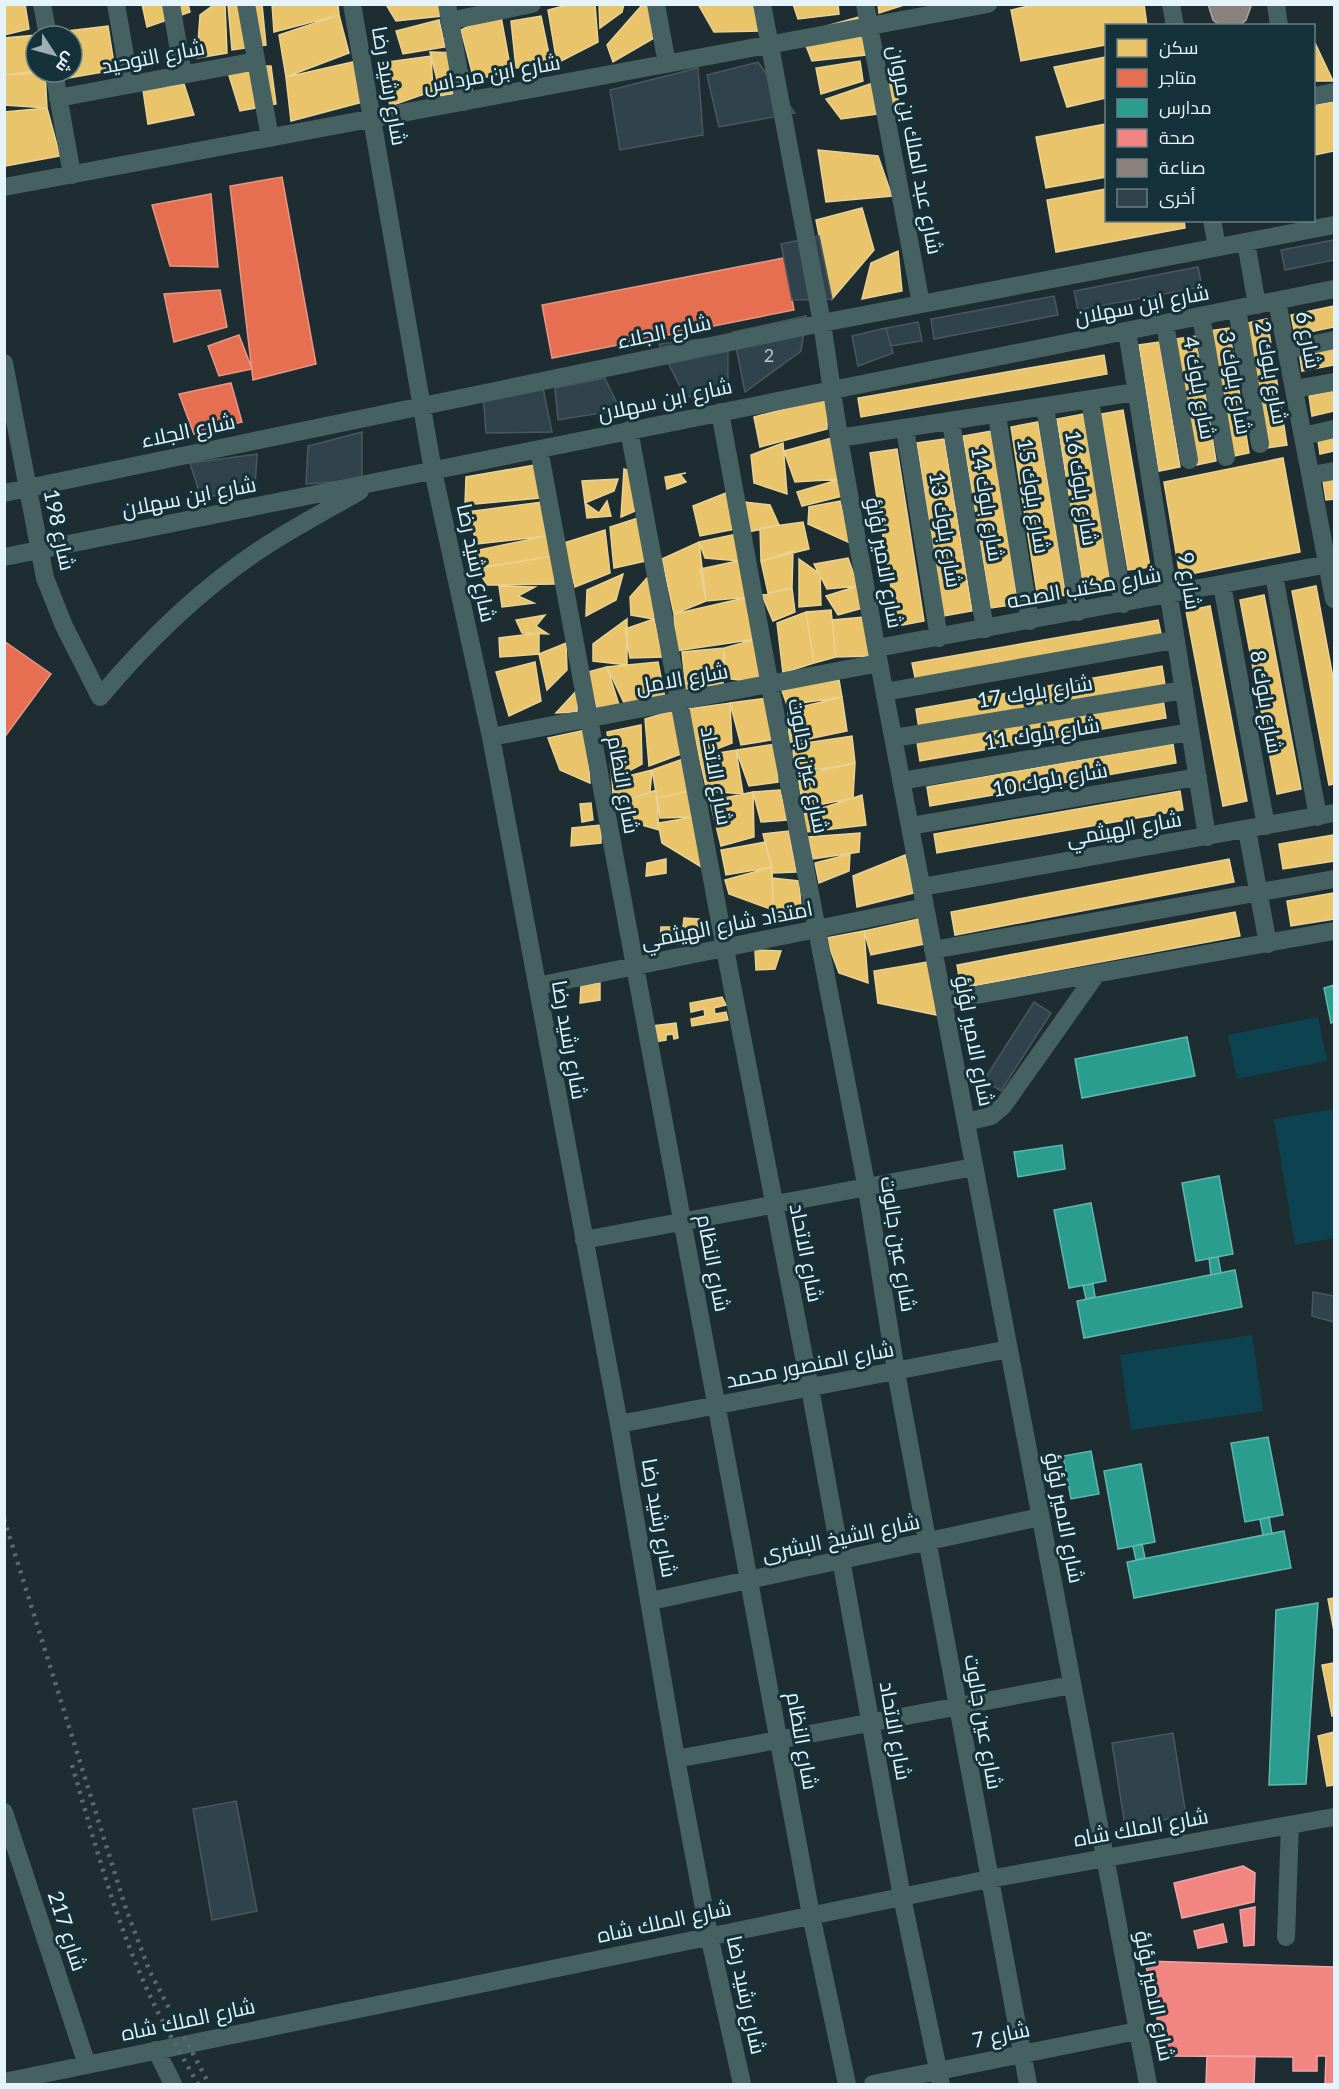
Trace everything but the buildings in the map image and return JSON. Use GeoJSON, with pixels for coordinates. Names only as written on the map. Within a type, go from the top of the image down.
{"type":"FeatureCollection","features":[{"type":"Feature","properties":{"kind":"street"},"geometry":{"type":"LineString","coordinates":[[42,4],[46,24]]}},
{"type":"Feature","properties":{"kind":"street"},"geometry":{"type":"LineString","coordinates":[[116,4],[130,84]]}},
{"type":"Feature","properties":{"kind":"street"},"geometry":{"type":"LineString","coordinates":[[171,4],[183,74]]}},
{"type":"Feature","properties":{"kind":"street"},"geometry":{"type":"LineString","coordinates":[[246,4],[270,138]]}},
{"type":"Feature","properties":{"kind":"street","name":"شارع رشيد رضا"},"geometry":{"type":"LineString","coordinates":[[352,4],[433,471],[491,737],[619,1424],[651,1601],[676,1759],[709,1935],[742,2085]]}},
{"type":"Feature","properties":{"kind":"street"},"geometry":{"type":"LineString","coordinates":[[464,102],[448,13],[532,4]]}},
{"type":"Feature","properties":{"kind":"street"},"geometry":{"type":"LineString","coordinates":[[656,4],[667,64]]}},
{"type":"Feature","properties":{"kind":"street","name":"شارع الامير لؤلؤ"},"geometry":{"type":"LineString","coordinates":[[762,4],[822,322],[839,438],[878,656],[1148,2085]]}},
{"type":"Feature","properties":{"kind":"street","name":"شارع عبد الملك بن مروان"},"geometry":{"type":"LineString","coordinates":[[865,4],[921,304]]}},
{"type":"Feature","properties":{"kind":"street","name":"شارع ابن مرداس"},"geometry":{"type":"LineString","coordinates":[[4,188],[869,27],[967,6],[988,4]]}},
{"type":"Feature","properties":{"kind":"street"},"geometry":{"type":"LineString","coordinates":[[1171,4],[1175,24]]}},
{"type":"Feature","properties":{"kind":"street"},"geometry":{"type":"LineString","coordinates":[[1276,4],[1279,24]]}},
{"type":"Feature","properties":{"kind":"street","name":"شارع التوحيد"},"geometry":{"type":"LineString","coordinates":[[58,98],[256,61]]}},
{"type":"Feature","properties":{"kind":"street"},"geometry":{"type":"LineString","coordinates":[[56,84],[72,175]]}},
{"type":"Feature","properties":{"kind":"street"},"geometry":{"type":"LineString","coordinates":[[1315,96],[1335,92]]}},
{"type":"Feature","properties":{"kind":"street","name":"شارع الجلاء"},"geometry":{"type":"LineString","coordinates":[[1315,221],[1335,225]]}},
{"type":"Feature","properties":{"kind":"street"},"geometry":{"type":"LineString","coordinates":[[1212,222],[1217,247]]}},
{"type":"Feature","properties":{"kind":"street","name":"شارع الجلاء"},"geometry":{"type":"LineString","coordinates":[[4,493],[822,322],[1246,242],[1312,222]]}},
{"type":"Feature","properties":{"kind":"street"},"geometry":{"type":"LineString","coordinates":[[1246,242],[1257,305]]}},
{"type":"Feature","properties":{"kind":"street","name":"شارع ابن سهلان"},"geometry":{"type":"LineString","coordinates":[[4,557],[1335,289]]}},
{"type":"Feature","properties":{"kind":"street","name":"شارع 6"},"geometry":{"type":"LineString","coordinates":[[1277,301],[1311,476],[1327,517],[1335,599]]}},
{"type":"Feature","properties":{"kind":"street","name":"شارع بلوك 2"},"geometry":{"type":"LineString","coordinates":[[1237,309],[1260,444]]}},
{"type":"Feature","properties":{"kind":"street","name":"شارع بلوك 3"},"geometry":{"type":"LineString","coordinates":[[1201,316],[1226,457]]}},
{"type":"Feature","properties":{"kind":"street","name":"شارع بلوك 4"},"geometry":{"type":"LineString","coordinates":[[1165,324],[1189,460]]}},
{"type":"Feature","properties":{"kind":"street","name":"شارع 9"},"geometry":{"type":"LineString","coordinates":[[1126,331],[1207,837]]}},
{"type":"Feature","properties":{"kind":"street"},"geometry":{"type":"LineString","coordinates":[[1287,350],[1335,340]]}},
{"type":"Feature","properties":{"kind":"street","name":"شارع 198"},"geometry":{"type":"LineString","coordinates":[[4,363],[38,550],[60,618],[100,698],[159,632],[225,575],[297,526],[373,484]]}},
{"type":"Feature","properties":{"kind":"street"},"geometry":{"type":"LineString","coordinates":[[1294,389],[1335,382]]}},
{"type":"Feature","properties":{"kind":"street"},"geometry":{"type":"LineString","coordinates":[[839,438],[1136,392]]}},
{"type":"Feature","properties":{"kind":"street"},"geometry":{"type":"LineString","coordinates":[[1090,400],[1123,604]]}},
{"type":"Feature","properties":{"kind":"street","name":"شارع بلوك 16"},"geometry":{"type":"LineString","coordinates":[[1045,407],[1078,612]]}},
{"type":"Feature","properties":{"kind":"street","name":"شارع عين جالوت"},"geometry":{"type":"LineString","coordinates":[[720,412],[816,931],[867,1189],[896,1372],[1028,2085]]}},
{"type":"Feature","properties":{"kind":"street","name":"شارع بلوك 15"},"geometry":{"type":"LineString","coordinates":[[997,414],[1030,621]]}},
{"type":"Feature","properties":{"kind":"street","name":"شارع بلوك 14"},"geometry":{"type":"LineString","coordinates":[[951,422],[985,629]]}},
{"type":"Feature","properties":{"kind":"street","name":"شارع بلوك 13"},"geometry":{"type":"LineString","coordinates":[[905,429],[939,638]]}},
{"type":"Feature","properties":{"kind":"street"},"geometry":{"type":"LineString","coordinates":[[1303,436],[1335,429]]}},
{"type":"Feature","properties":{"kind":"street","name":"شارع الاتحاد"},"geometry":{"type":"LineString","coordinates":[[629,430],[724,949],[810,1388],[902,1897],[940,2078]]}},
{"type":"Feature","properties":{"kind":"street","name":"شارع النظام"},"geometry":{"type":"LineString","coordinates":[[539,449],[811,1915],[847,2085]]}},
{"type":"Feature","properties":{"kind":"street"},"geometry":{"type":"LineString","coordinates":[[1311,476],[1335,471]]}},
{"type":"Feature","properties":{"kind":"street","name":"شارع مكتب الصحه"},"geometry":{"type":"LineString","coordinates":[[878,656],[939,638],[1331,564]]}},
{"type":"Feature","properties":{"kind":"street"},"geometry":{"type":"LineString","coordinates":[[1274,575],[1326,815]]}},
{"type":"Feature","properties":{"kind":"street","name":"شارع بلوك 8"},"geometry":{"type":"LineString","coordinates":[[1222,585],[1266,826]]}},
{"type":"Feature","properties":{"kind":"street"},"geometry":{"type":"LineString","coordinates":[[885,692],[1174,640]]}},
{"type":"Feature","properties":{"kind":"street","name":"شارع الامل"},"geometry":{"type":"LineString","coordinates":[[491,737],[770,686],[878,656]]}},
{"type":"Feature","properties":{"kind":"street","name":"شارع بلوك 17"},"geometry":{"type":"LineString","coordinates":[[894,738],[1184,690]]}},
{"type":"Feature","properties":{"kind":"street","name":"شارع بلوك 11"},"geometry":{"type":"LineString","coordinates":[[902,780],[1190,732]]}},
{"type":"Feature","properties":{"kind":"street","name":"شارع بلوك 10"},"geometry":{"type":"LineString","coordinates":[[910,826],[1198,777]]}},
{"type":"Feature","properties":{"kind":"street","name":"شارع الهيثمي"},"geometry":{"type":"LineString","coordinates":[[922,887],[1326,815]]}},
{"type":"Feature","properties":{"kind":"street"},"geometry":{"type":"LineString","coordinates":[[1247,830],[1268,944]]}},
{"type":"Feature","properties":{"kind":"street"},"geometry":{"type":"LineString","coordinates":[[933,950],[1335,879]]}},
{"type":"Feature","properties":{"kind":"street","name":"امتداد شارع الهيثمي"},"geometry":{"type":"LineString","coordinates":[[537,986],[926,907]]}},
{"type":"Feature","properties":{"kind":"street"},"geometry":{"type":"LineString","coordinates":[[943,1001],[1095,976],[1335,931]]}},
{"type":"Feature","properties":{"kind":"street"},"geometry":{"type":"LineString","coordinates":[[966,1122],[991,1116],[1003,1106],[1095,976]]}},
{"type":"Feature","properties":{"kind":"street"},"geometry":{"type":"LineString","coordinates":[[584,1240],[867,1189],[975,1167]]}},
{"type":"Feature","properties":{"kind":"street","name":"شارع المنصور محمد"},"geometry":{"type":"LineString","coordinates":[[619,1424],[1009,1349]]}},
{"type":"Feature","properties":{"kind":"street","name":"شارع الشيخ البشرى"},"geometry":{"type":"LineString","coordinates":[[651,1601],[1040,1517]]}},
{"type":"Feature","properties":{"kind":"street"},"geometry":{"type":"LineString","coordinates":[[676,1759],[1072,1685]]}},
{"type":"Feature","properties":{"kind":"street","name":"شارع 217"},"geometry":{"type":"LineString","coordinates":[[4,1812],[87,2065]]}},
{"type":"Feature","properties":{"kind":"street","name":"شارع الملك شاه"},"geometry":{"type":"LineString","coordinates":[[4,2082],[709,1935],[1104,1856],[1335,1816]]}},
{"type":"Feature","properties":{"kind":"street"},"geometry":{"type":"LineString","coordinates":[[1286,1937],[1290,1825]]}},
{"type":"Feature","properties":{"kind":"street","name":"شارع 7"},"geometry":{"type":"LineString","coordinates":[[873,2085],[940,2078],[1022,2053],[1137,2031]]}},
{"type":"Feature","properties":{"kind":"street"},"geometry":{"type":"LineString","coordinates":[[156,2050],[173,2085]]}},
{"type":"Feature","properties":{"kind":"shaded area"},"geometry":{"type":"Polygon","coordinates":[[[1318,1017],[1327,1061],[1237,1079],[1228,1035],[1318,1017]]]}},
{"type":"Feature","properties":{"kind":"shaded area"},"geometry":{"type":"Polygon","coordinates":[[[1334,1109],[1334,1238],[1295,1245],[1274,1119],[1334,1109]]]}},
{"type":"Feature","properties":{"kind":"shaded area"},"geometry":{"type":"Polygon","coordinates":[[[1252,1335],[1263,1411],[1131,1430],[1120,1355],[1252,1335]]]}},
{"type":"Feature","properties":{"kind":"railway"},"geometry":{"type":"LineString","coordinates":[[4,1519],[126,1909],[150,1972],[209,2084]]}},
{"type":"Feature","properties":{"kind":"railway"},"geometry":{"type":"LineString","coordinates":[[72,1765],[105,1878],[124,1933],[158,2012],[198,2084]]}}]}
